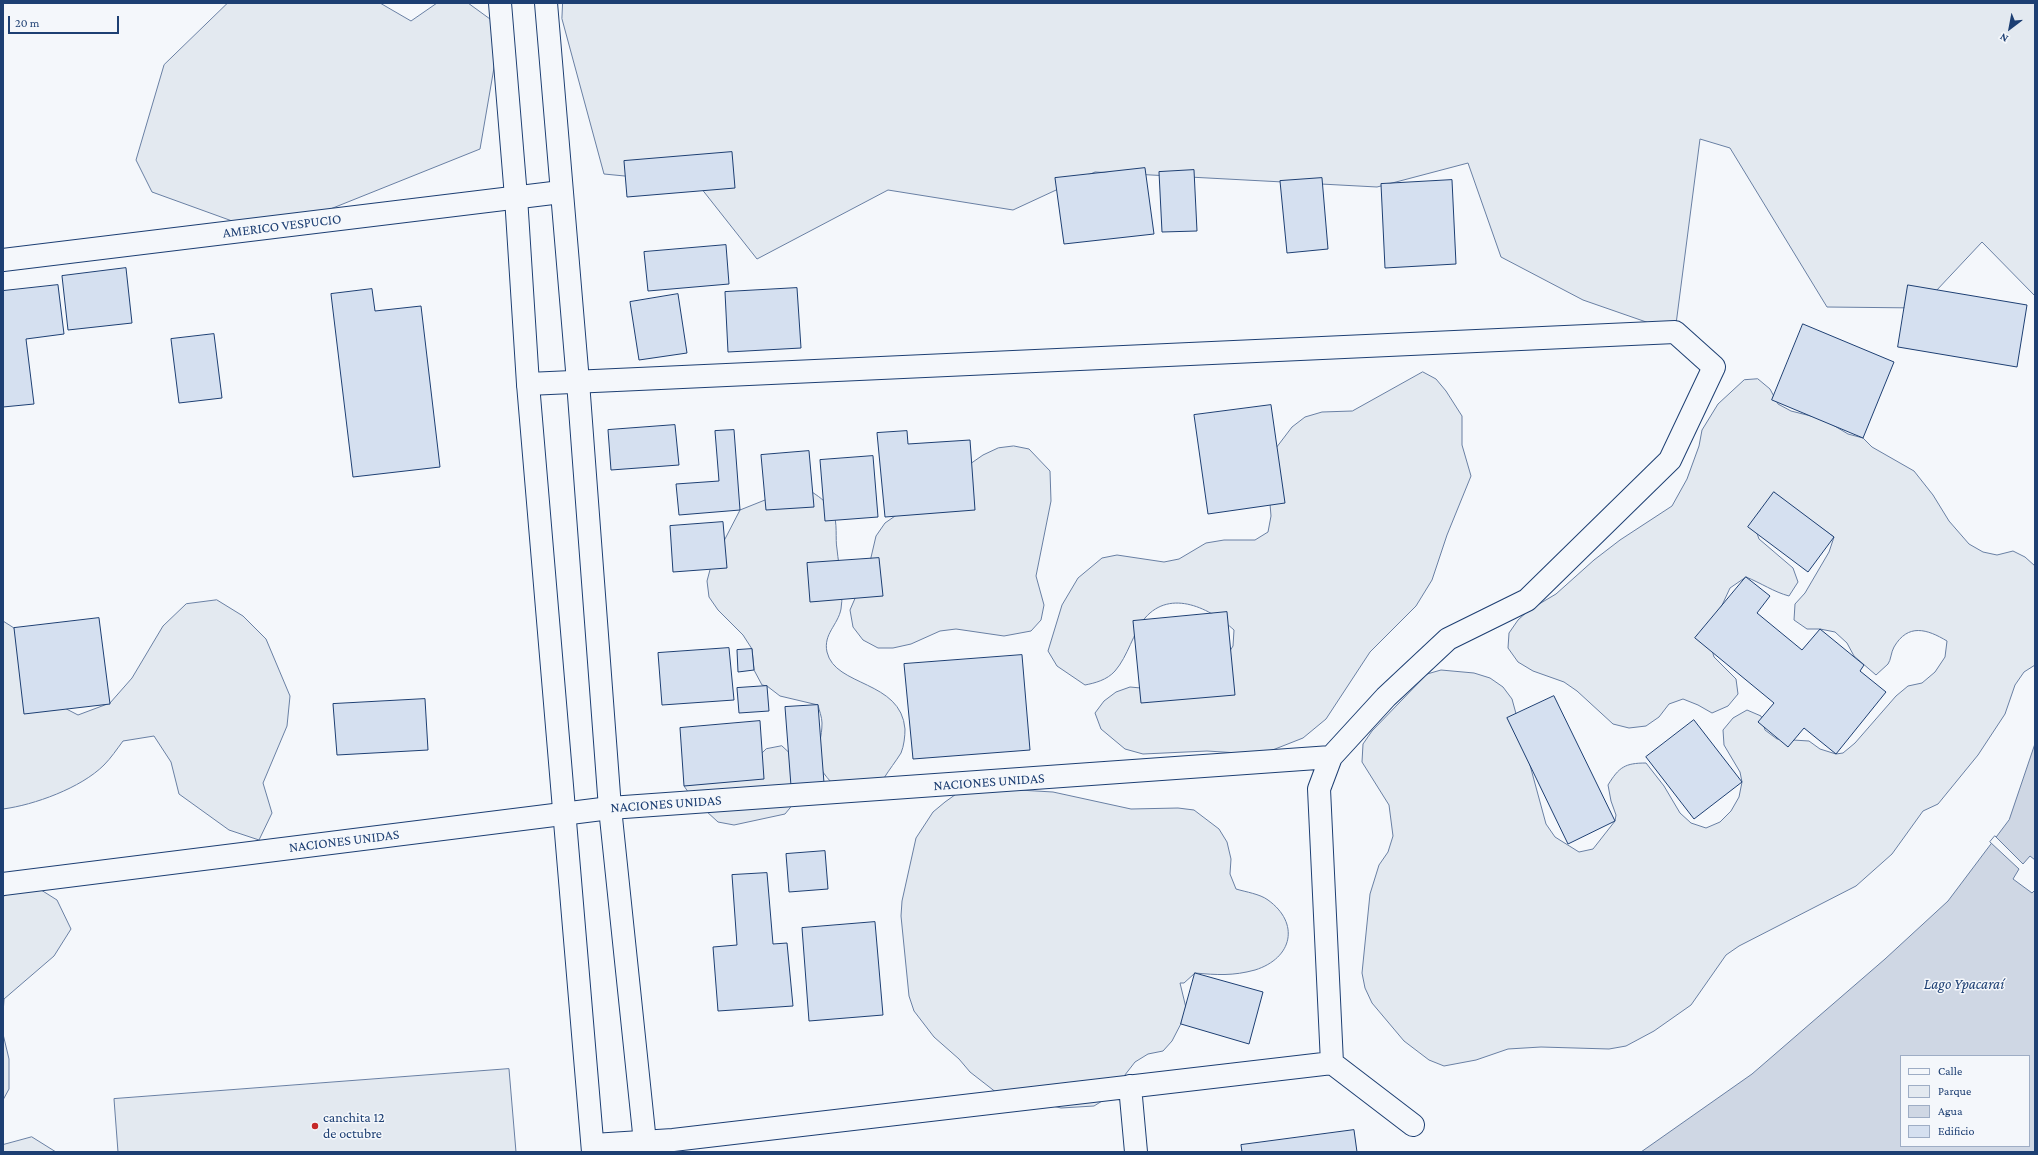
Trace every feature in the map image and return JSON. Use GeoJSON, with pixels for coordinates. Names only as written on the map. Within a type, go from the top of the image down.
{"type":"FeatureCollection","features":[{"type":"Feature","properties":{"kind":"street"},"geometry":{"type":"LineString","coordinates":[[500,3],[516,197],[528,384],[593,1148],[646,1147],[1332,1062],[1413,1125]]}},
{"type":"Feature","properties":{"kind":"street"},"geometry":{"type":"LineString","coordinates":[[546,3],[578,382],[610,808],[646,1147]]}},
{"type":"Feature","properties":{"kind":"street","name":"AMERICO VESPUCIO"},"geometry":{"type":"LineString","coordinates":[[3,260],[561,192]]}},
{"type":"Feature","properties":{"kind":"street"},"geometry":{"type":"LineString","coordinates":[[528,384],[1675,332],[1714,367],[1670,460],[1527,600],[1448,639],[1386,697],[1331,757],[1319,789],[1332,1062]]}},
{"type":"Feature","properties":{"kind":"street","name":"NACIONES UNIDAS"},"geometry":{"type":"LineString","coordinates":[[3,884],[565,812],[1331,757]]}},
{"type":"Feature","properties":{"kind":"street"},"geometry":{"type":"LineString","coordinates":[[1130,1086],[1136,1152]]}},
{"type":"Feature","properties":{"kind":"green space"},"geometry":{"type":"Polygon","coordinates":[[[228,3],[380,3],[411,21],[437,3],[468,3],[501,27],[480,149],[268,234],[152,192],[136,160],[164,65],[228,3]]]}},
{"type":"Feature","properties":{"kind":"green space"},"geometry":{"type":"Polygon","coordinates":[[[563,3],[2035,3],[2035,296],[1982,242],[1920,308],[1827,307],[1730,148],[1700,139],[1675,332],[1583,300],[1501,257],[1468,163],[1377,187],[1095,172],[1013,210],[888,190],[757,259],[697,183],[604,174],[562,19],[563,3]]]}},
{"type":"Feature","properties":{"kind":"green space"},"geometry":{"type":"Polygon","coordinates":[[[1423,372],[1436,379],[1446,391],[1462,416],[1462,445],[1471,476],[1447,535],[1432,580],[1416,606],[1370,652],[1326,719],[1303,738],[1270,751],[1254,754],[1207,751],[1143,754],[1125,749],[1101,729],[1095,713],[1104,701],[1116,692],[1130,687],[1174,691],[1216,673],[1233,646],[1234,630],[1225,622],[1203,609],[1179,603],[1167,604],[1155,609],[1145,618],[1137,630],[1120,665],[1112,674],[1105,679],[1085,685],[1057,666],[1048,651],[1062,605],[1078,578],[1102,558],[1117,555],[1164,562],[1179,559],[1206,543],[1224,540],[1255,540],[1268,532],[1271,516],[1267,468],[1273,452],[1292,427],[1305,417],[1322,412],[1352,411],[1423,372]]]}},
{"type":"Feature","properties":{"kind":"green space"},"geometry":{"type":"Polygon","coordinates":[[[1758,379],[1770,389],[1778,404],[1791,411],[1823,419],[1848,434],[1863,438],[1872,447],[1914,471],[1933,495],[1949,521],[1969,544],[1983,552],[1997,555],[2013,551],[2025,557],[2035,566],[2035,665],[2024,672],[2015,685],[2005,714],[1978,755],[1938,804],[1923,811],[1892,854],[1856,886],[1739,946],[1726,955],[1691,1005],[1654,1031],[1626,1046],[1609,1049],[1541,1047],[1508,1049],[1476,1060],[1444,1066],[1429,1060],[1404,1041],[1372,1003],[1365,988],[1362,973],[1370,894],[1379,865],[1388,852],[1393,836],[1389,805],[1362,762],[1363,744],[1372,731],[1427,674],[1441,670],[1474,673],[1490,678],[1503,687],[1512,699],[1546,824],[1555,837],[1579,852],[1593,849],[1615,821],[1616,815],[1611,801],[1608,785],[1623,767],[1633,764],[1646,763],[1664,786],[1680,813],[1691,823],[1706,828],[1720,822],[1731,811],[1739,797],[1742,782],[1740,772],[1724,745],[1723,730],[1733,718],[1747,710],[1761,716],[1765,730],[1777,739],[1809,741],[1820,749],[1836,754],[1843,753],[1855,743],[1896,696],[1908,686],[1922,683],[1935,672],[1945,657],[1947,641],[1925,631],[1912,631],[1899,639],[1893,649],[1888,664],[1876,675],[1854,656],[1847,643],[1835,632],[1820,629],[1807,629],[1794,620],[1795,604],[1805,593],[1829,552],[1834,537],[1802,514],[1774,504],[1760,511],[1754,525],[1759,539],[1793,568],[1798,582],[1789,596],[1746,577],[1730,588],[1711,629],[1710,643],[1714,657],[1736,679],[1738,694],[1728,706],[1712,713],[1683,699],[1669,704],[1659,717],[1646,726],[1629,728],[1613,724],[1577,691],[1564,682],[1533,671],[1518,662],[1508,648],[1509,633],[1518,620],[1529,610],[1556,594],[1594,560],[1620,540],[1672,506],[1687,479],[1699,446],[1702,430],[1718,404],[1744,380],[1758,379]]]}},
{"type":"Feature","properties":{"kind":"green space"},"geometry":{"type":"Polygon","coordinates":[[[1014,446],[1029,449],[1050,471],[1051,501],[1036,576],[1044,605],[1041,620],[1031,631],[1004,636],[956,629],[940,631],[911,644],[893,648],[878,648],[863,640],[853,627],[850,610],[869,566],[876,536],[885,523],[983,455],[998,448],[1014,446]]]}},
{"type":"Feature","properties":{"kind":"green space"},"geometry":{"type":"Polygon","coordinates":[[[812,492],[829,506],[835,517],[836,545],[842,586],[841,609],[827,640],[827,652],[832,663],[842,672],[881,692],[892,701],[901,713],[905,729],[903,747],[901,753],[884,778],[831,782],[819,766],[818,753],[822,723],[818,705],[780,696],[767,686],[762,685],[754,670],[752,649],[743,635],[718,610],[709,597],[707,581],[711,566],[740,510],[780,494],[812,492]]]}},
{"type":"Feature","properties":{"kind":"green space"},"geometry":{"type":"Polygon","coordinates":[[[217,600],[243,616],[266,639],[290,696],[287,726],[263,783],[272,813],[259,840],[229,830],[179,794],[171,762],[154,736],[123,741],[104,765],[83,781],[70,788],[29,804],[3,809],[3,621],[14,628],[51,701],[78,715],[110,703],[132,678],[163,626],[186,604],[217,600]]]}},
{"type":"Feature","properties":{"kind":"green space"},"geometry":{"type":"Polygon","coordinates":[[[782,746],[795,758],[794,803],[785,814],[734,825],[718,822],[693,799],[684,786],[745,770],[766,749],[782,746]]]}},
{"type":"Feature","properties":{"kind":"green space"},"geometry":{"type":"Polygon","coordinates":[[[990,781],[1019,790],[1053,792],[1131,809],[1178,808],[1194,810],[1219,829],[1227,842],[1231,859],[1230,874],[1236,889],[1265,898],[1278,909],[1285,919],[1288,929],[1288,939],[1284,949],[1278,957],[1268,964],[1255,970],[1232,974],[1218,975],[1195,973],[1184,983],[1180,983],[1187,1012],[1172,1041],[1163,1051],[1148,1054],[1135,1062],[1107,1098],[1094,1106],[1061,1108],[997,1093],[970,1072],[959,1059],[934,1037],[914,1011],[909,996],[901,916],[902,901],[916,838],[933,812],[945,802],[959,792],[990,781]]]}},
{"type":"Feature","properties":{"kind":"green space"},"geometry":{"type":"Polygon","coordinates":[[[30,883],[57,900],[71,929],[54,956],[4,999],[3,1014],[3,897],[30,883]]]}},
{"type":"Feature","properties":{"kind":"green space"},"geometry":{"type":"Polygon","coordinates":[[[3,1034],[9,1059],[9,1089],[3,1100],[3,1034]]]}},
{"type":"Feature","properties":{"kind":"green space","name":"canchita 12 de octubre"},"geometry":{"type":"Polygon","coordinates":[[[509,1069],[516,1152],[118,1152],[114,1099],[509,1069]]]}},
{"type":"Feature","properties":{"kind":"green space"},"geometry":{"type":"Polygon","coordinates":[[[32,1137],[56,1152],[3,1152],[3,1145],[32,1137]]]}},
{"type":"Feature","properties":{"kind":"water","name":"Lago Ypacaraí"},"geometry":{"type":"Polygon","coordinates":[[[2035,744],[2035,1152],[1641,1152],[1752,1074],[1885,959],[1948,901],[2009,820],[2035,744]]]}},
{"type":"Feature","properties":{"kind":"pier"},"geometry":{"type":"Polygon","coordinates":[[[1995,836],[2023,864],[2030,856],[2035,860],[2035,890],[2032,893],[2013,879],[2019,869],[1990,842],[1995,836]]]}},
{"type":"Feature","properties":{"kind":"building"},"geometry":{"type":"Polygon","coordinates":[[[732,152],[735,188],[627,197],[624,161],[732,152]]]}},
{"type":"Feature","properties":{"kind":"building"},"geometry":{"type":"Polygon","coordinates":[[[1145,168],[1154,234],[1064,244],[1055,178],[1145,168]]]}},
{"type":"Feature","properties":{"kind":"building"},"geometry":{"type":"Polygon","coordinates":[[[1194,170],[1197,231],[1162,232],[1159,172],[1194,170]]]}},
{"type":"Feature","properties":{"kind":"building"},"geometry":{"type":"Polygon","coordinates":[[[1322,178],[1328,249],[1287,253],[1280,181],[1322,178]]]}},
{"type":"Feature","properties":{"kind":"building"},"geometry":{"type":"Polygon","coordinates":[[[1452,180],[1456,264],[1385,268],[1381,184],[1452,180]]]}},
{"type":"Feature","properties":{"kind":"building"},"geometry":{"type":"Polygon","coordinates":[[[726,245],[729,284],[648,291],[644,252],[726,245]]]}},
{"type":"Feature","properties":{"kind":"building"},"geometry":{"type":"Polygon","coordinates":[[[126,268],[132,323],[68,330],[62,276],[126,268]]]}},
{"type":"Feature","properties":{"kind":"building"},"geometry":{"type":"Polygon","coordinates":[[[58,285],[64,334],[26,339],[34,404],[3,407],[3,291],[58,285]]]}},
{"type":"Feature","properties":{"kind":"building"},"geometry":{"type":"Polygon","coordinates":[[[1908,285],[2027,305],[2017,367],[1898,347],[1908,285]]]}},
{"type":"Feature","properties":{"kind":"building"},"geometry":{"type":"Polygon","coordinates":[[[797,288],[801,348],[728,352],[725,292],[797,288]]]}},
{"type":"Feature","properties":{"kind":"building"},"geometry":{"type":"Polygon","coordinates":[[[372,289],[375,311],[421,306],[440,467],[353,477],[331,294],[372,289]]]}},
{"type":"Feature","properties":{"kind":"building"},"geometry":{"type":"Polygon","coordinates":[[[678,294],[687,353],[639,360],[630,302],[678,294]]]}},
{"type":"Feature","properties":{"kind":"building"},"geometry":{"type":"Polygon","coordinates":[[[1803,324],[1894,362],[1863,438],[1772,400],[1803,324]]]}},
{"type":"Feature","properties":{"kind":"building"},"geometry":{"type":"Polygon","coordinates":[[[214,334],[222,398],[179,403],[171,339],[214,334]]]}},
{"type":"Feature","properties":{"kind":"building"},"geometry":{"type":"Polygon","coordinates":[[[1271,405],[1285,503],[1208,514],[1194,415],[1271,405]]]}},
{"type":"Feature","properties":{"kind":"building"},"geometry":{"type":"Polygon","coordinates":[[[675,425],[679,465],[611,470],[608,430],[675,425]]]}},
{"type":"Feature","properties":{"kind":"building"},"geometry":{"type":"Polygon","coordinates":[[[734,430],[740,510],[679,515],[676,484],[719,481],[715,431],[734,430]]]}},
{"type":"Feature","properties":{"kind":"building"},"geometry":{"type":"Polygon","coordinates":[[[907,431],[908,444],[970,440],[975,510],[885,517],[877,433],[907,431]]]}},
{"type":"Feature","properties":{"kind":"building"},"geometry":{"type":"Polygon","coordinates":[[[809,451],[814,507],[766,510],[761,455],[809,451]]]}},
{"type":"Feature","properties":{"kind":"building"},"geometry":{"type":"Polygon","coordinates":[[[873,456],[878,517],[825,521],[820,460],[873,456]]]}},
{"type":"Feature","properties":{"kind":"building"},"geometry":{"type":"Polygon","coordinates":[[[1774,492],[1834,537],[1808,572],[1748,527],[1774,492]]]}},
{"type":"Feature","properties":{"kind":"building"},"geometry":{"type":"Polygon","coordinates":[[[723,522],[727,568],[673,572],[670,526],[723,522]]]}},
{"type":"Feature","properties":{"kind":"building"},"geometry":{"type":"Polygon","coordinates":[[[879,558],[883,596],[810,602],[807,563],[879,558]]]}},
{"type":"Feature","properties":{"kind":"building"},"geometry":{"type":"Polygon","coordinates":[[[1746,577],[1770,596],[1757,613],[1802,650],[1820,629],[1864,665],[1860,671],[1886,692],[1836,754],[1804,728],[1788,747],[1758,722],[1774,703],[1695,638],[1746,577]]]}},
{"type":"Feature","properties":{"kind":"building"},"geometry":{"type":"Polygon","coordinates":[[[1227,612],[1235,695],[1141,703],[1133,621],[1227,612]]]}},
{"type":"Feature","properties":{"kind":"building"},"geometry":{"type":"Polygon","coordinates":[[[99,618],[110,704],[24,714],[14,628],[99,618]]]}},
{"type":"Feature","properties":{"kind":"building"},"geometry":{"type":"Polygon","coordinates":[[[729,648],[734,700],[662,705],[658,653],[729,648]]]}},
{"type":"Feature","properties":{"kind":"building"},"geometry":{"type":"Polygon","coordinates":[[[752,649],[754,670],[738,672],[737,650],[752,649]]]}},
{"type":"Feature","properties":{"kind":"building"},"geometry":{"type":"Polygon","coordinates":[[[1022,655],[1030,750],[913,759],[904,664],[1022,655]]]}},
{"type":"Feature","properties":{"kind":"building"},"geometry":{"type":"Polygon","coordinates":[[[767,686],[769,711],[739,713],[737,688],[767,686]]]}},
{"type":"Feature","properties":{"kind":"building"},"geometry":{"type":"Polygon","coordinates":[[[1554,696],[1615,821],[1568,844],[1507,718],[1554,696]]]}},
{"type":"Feature","properties":{"kind":"building"},"geometry":{"type":"Polygon","coordinates":[[[425,699],[428,750],[337,755],[333,704],[425,699]]]}},
{"type":"Feature","properties":{"kind":"building"},"geometry":{"type":"Polygon","coordinates":[[[818,705],[824,783],[791,786],[785,707],[818,705]]]}},
{"type":"Feature","properties":{"kind":"building"},"geometry":{"type":"Polygon","coordinates":[[[1694,720],[1742,782],[1694,819],[1646,757],[1694,720]]]}},
{"type":"Feature","properties":{"kind":"building"},"geometry":{"type":"Polygon","coordinates":[[[760,721],[764,779],[684,786],[680,728],[760,721]]]}},
{"type":"Feature","properties":{"kind":"building"},"geometry":{"type":"Polygon","coordinates":[[[825,851],[828,889],[789,892],[786,854],[825,851]]]}},
{"type":"Feature","properties":{"kind":"building"},"geometry":{"type":"Polygon","coordinates":[[[767,873],[773,944],[787,943],[793,1006],[718,1011],[713,947],[737,945],[732,875],[767,873]]]}},
{"type":"Feature","properties":{"kind":"building"},"geometry":{"type":"Polygon","coordinates":[[[875,922],[883,1015],[809,1021],[802,928],[875,922]]]}},
{"type":"Feature","properties":{"kind":"building"},"geometry":{"type":"Polygon","coordinates":[[[1195,973],[1263,992],[1249,1044],[1181,1024],[1195,973]]]}},
{"type":"Feature","properties":{"kind":"building"},"geometry":{"type":"Polygon","coordinates":[[[1354,1130],[1357,1152],[1242,1152],[1241,1145],[1354,1130]]]}},
{"type":"Feature","properties":{"kind":"place","name":"canchita 12 de octubre"},"geometry":{"type":"Point","coordinates":[315,1126]}}]}
